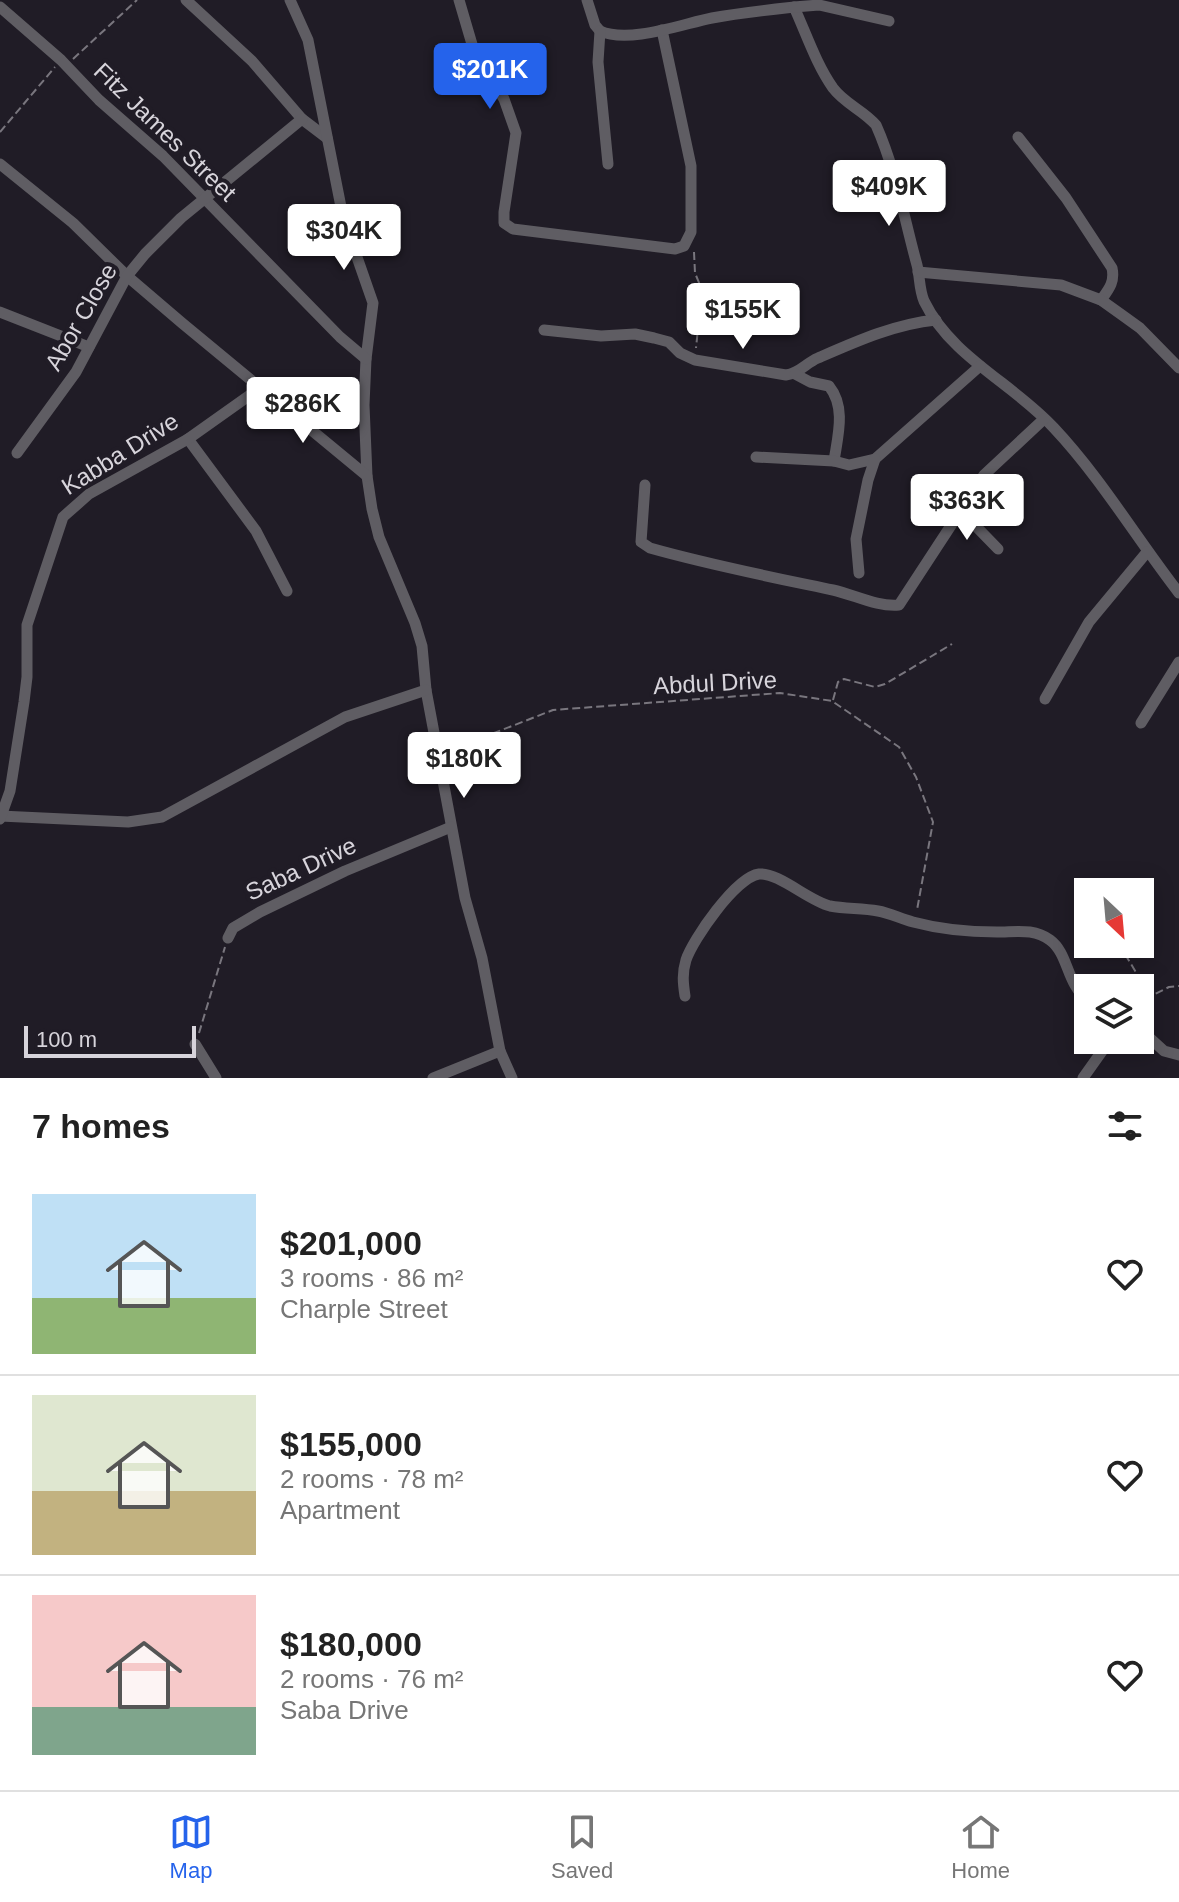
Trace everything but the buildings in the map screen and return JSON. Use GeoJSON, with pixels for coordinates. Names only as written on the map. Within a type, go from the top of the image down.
{"type":"FeatureCollection","features":[{"type":"Feature","properties":{"kind":"street"},"geometry":{"type":"LineString","coordinates":[[186,0],[252,61],[302,119],[327,138]]}},
{"type":"Feature","properties":{"kind":"street"},"geometry":{"type":"LineString","coordinates":[[290,0],[308,40],[343,217],[373,303],[364,405],[367,476],[379,537],[419,634],[426,690],[465,898],[482,958],[500,1051],[512,1078]]}},
{"type":"Feature","properties":{"kind":"street"},"geometry":{"type":"LineString","coordinates":[[459,0],[474,51],[504,99],[516,133],[504,223],[513,229],[675,249],[689,240],[691,166],[662,30]]}},
{"type":"Feature","properties":{"kind":"street"},"geometry":{"type":"LineString","coordinates":[[587,0],[595,25],[600,31],[616,35],[662,30],[711,18],[819,5],[889,21]]}},
{"type":"Feature","properties":{"kind":"street","name":"Fitz James Street"},"geometry":{"type":"LineString","coordinates":[[0,7],[163,156],[340,337],[366,359]]}},
{"type":"Feature","properties":{"kind":"street"},"geometry":{"type":"LineString","coordinates":[[794,7],[832,86],[846,103],[876,125],[901,197],[925,302],[936,320],[980,366],[1044,419],[1082,460],[1179,593]]}},
{"type":"Feature","properties":{"kind":"street"},"geometry":{"type":"LineString","coordinates":[[600,31],[598,62],[608,164]]}},
{"type":"Feature","properties":{"kind":"street","name":"Abor Close"},"geometry":{"type":"LineString","coordinates":[[17,453],[60,397],[127,276],[163,234],[302,119]]}},
{"type":"Feature","properties":{"kind":"street"},"geometry":{"type":"LineString","coordinates":[[1018,137],[1066,198],[1112,268],[1114,277],[1101,300]]}},
{"type":"Feature","properties":{"kind":"street"},"geometry":{"type":"LineString","coordinates":[[0,164],[73,223],[127,276],[367,476]]}},
{"type":"Feature","properties":{"kind":"street"},"geometry":{"type":"LineString","coordinates":[[918,272],[1061,285],[1101,300],[1140,328],[1179,368]]}},
{"type":"Feature","properties":{"kind":"street"},"geometry":{"type":"LineString","coordinates":[[0,312],[89,347]]}},
{"type":"Feature","properties":{"kind":"street"},"geometry":{"type":"LineString","coordinates":[[795,374],[811,361],[892,328],[936,320]]}},
{"type":"Feature","properties":{"kind":"street"},"geometry":{"type":"LineString","coordinates":[[544,330],[601,336],[635,334],[669,342],[680,353],[695,360],[776,375],[795,374],[810,382],[829,386],[837,396],[840,422],[834,461]]}},
{"type":"Feature","properties":{"kind":"street"},"geometry":{"type":"LineString","coordinates":[[756,457],[834,461],[849,465],[875,459],[980,366]]}},
{"type":"Feature","properties":{"kind":"street","name":"Kabba Drive"},"geometry":{"type":"LineString","coordinates":[[1,817],[14,771],[26,689],[27,625],[63,517],[89,494],[188,439],[260,388]]}},
{"type":"Feature","properties":{"kind":"street"},"geometry":{"type":"LineString","coordinates":[[645,485],[641,542],[650,548],[730,570],[837,591],[889,606],[899,605],[907,598],[984,475],[1044,419]]}},
{"type":"Feature","properties":{"kind":"street"},"geometry":{"type":"LineString","coordinates":[[188,439],[256,531],[287,591]]}},
{"type":"Feature","properties":{"kind":"street"},"geometry":{"type":"LineString","coordinates":[[859,573],[856,539],[875,459]]}},
{"type":"Feature","properties":{"kind":"street"},"geometry":{"type":"LineString","coordinates":[[961,511],[998,549]]}},
{"type":"Feature","properties":{"kind":"street"},"geometry":{"type":"LineString","coordinates":[[1045,699],[1089,622],[1147,552]]}},
{"type":"Feature","properties":{"kind":"street"},"geometry":{"type":"LineString","coordinates":[[1141,723],[1179,662]]}},
{"type":"Feature","properties":{"kind":"street"},"geometry":{"type":"LineString","coordinates":[[1,817],[128,822],[162,817],[345,717],[426,690]]}},
{"type":"Feature","properties":{"kind":"street","name":"Saba Drive"},"geometry":{"type":"LineString","coordinates":[[228,938],[233,928],[260,912],[345,871],[451,827]]}},
{"type":"Feature","properties":{"kind":"street"},"geometry":{"type":"LineString","coordinates":[[685,996],[682,978],[689,952],[731,894],[747,879],[761,874],[819,903],[882,912],[915,923],[980,932],[1034,932],[1052,941],[1074,988]]}},
{"type":"Feature","properties":{"kind":"street"},"geometry":{"type":"LineString","coordinates":[[1154,1042],[1164,1051],[1179,1055]]}},
{"type":"Feature","properties":{"kind":"street"},"geometry":{"type":"LineString","coordinates":[[195,1044],[216,1078]]}},
{"type":"Feature","properties":{"kind":"street"},"geometry":{"type":"LineString","coordinates":[[433,1078],[500,1051]]}},
{"type":"Feature","properties":{"kind":"street"},"geometry":{"type":"LineString","coordinates":[[1083,1078],[1100,1054]]}},
{"type":"Feature","properties":{"kind":"path"},"geometry":{"type":"LineString","coordinates":[[0,132],[63,63],[137,0]]}},
{"type":"Feature","properties":{"kind":"path"},"geometry":{"type":"LineString","coordinates":[[689,240],[696,255],[695,273],[702,290],[695,360]]}},
{"type":"Feature","properties":{"kind":"path"},"geometry":{"type":"LineString","coordinates":[[832,701],[838,682],[844,679],[875,687],[885,684],[952,644]]}},
{"type":"Feature","properties":{"kind":"path","name":"Abdul Drive"},"geometry":{"type":"LineString","coordinates":[[439,754],[553,710],[780,693],[832,701],[899,747],[916,777],[933,822],[915,923]]}},
{"type":"Feature","properties":{"kind":"path"},"geometry":{"type":"LineString","coordinates":[[195,1044],[228,938]]}},
{"type":"Feature","properties":{"kind":"path"},"geometry":{"type":"LineString","coordinates":[[1154,994],[1179,986]]}}]}
